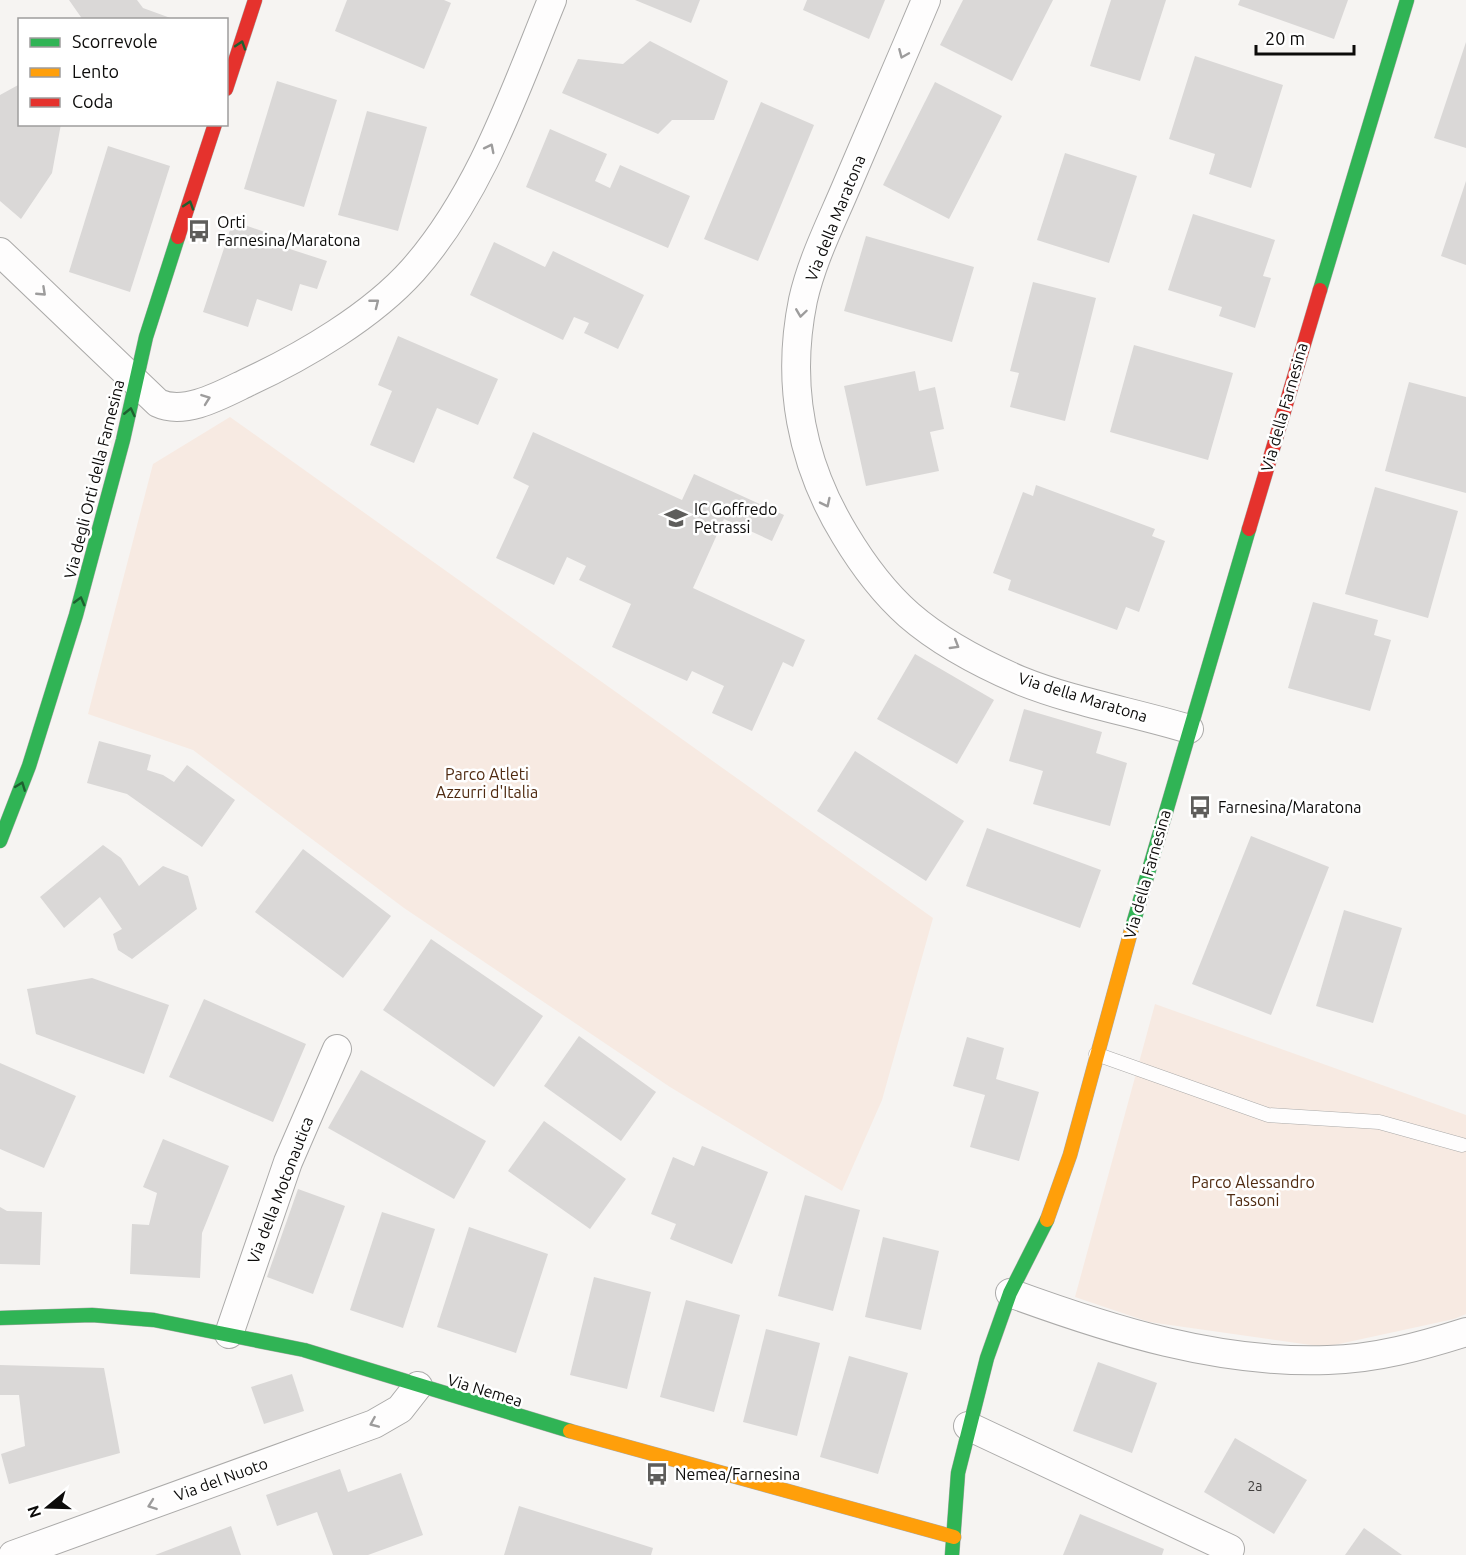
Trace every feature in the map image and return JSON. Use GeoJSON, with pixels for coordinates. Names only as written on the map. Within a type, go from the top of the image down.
{"type":"FeatureCollection","features":[{"type":"Feature","properties":{"kind":"street"},"geometry":{"type":"LineString","coordinates":[[228,83],[255,0]]}},
{"type":"Feature","properties":{"kind":"street"},"geometry":{"type":"LineString","coordinates":[[0,252],[158,403],[173,408],[219,395],[305,352],[378,302],[411,272],[445,229],[492,145],[552,0]]}},
{"type":"Feature","properties":{"kind":"street","name":"Via della Maratona"},"geometry":{"type":"LineString","coordinates":[[926,0],[826,233],[803,300],[796,384],[800,425],[812,469],[833,516],[859,559],[899,606],[930,630],[1020,680],[1189,729]]}},
{"type":"Feature","properties":{"kind":"street","name":"Via della Farnesina"},"geometry":{"type":"LineString","coordinates":[[954,1537],[958,1473],[987,1358],[1010,1293],[1054,1203],[1189,729],[1407,0]]}},
{"type":"Feature","properties":{"kind":"street","name":"Via degli Orti della Farnesina"},"geometry":{"type":"LineString","coordinates":[[0,841],[29,766],[76,615],[146,337],[214,126]]}},
{"type":"Feature","properties":{"kind":"street","name":"Via della Motonautica"},"geometry":{"type":"LineString","coordinates":[[229,1334],[288,1162],[337,1049]]}},
{"type":"Feature","properties":{"kind":"street"},"geometry":{"type":"LineString","coordinates":[[1010,1293],[1160,1341],[1272,1359],[1331,1360],[1366,1356],[1407,1349],[1466,1332]]}},
{"type":"Feature","properties":{"kind":"street","name":"Via Nemea"},"geometry":{"type":"LineString","coordinates":[[0,1318],[53,1315],[124,1317],[176,1323],[304,1350],[540,1424],[622,1444],[954,1537]]}},
{"type":"Feature","properties":{"kind":"street","name":"Via del Nuoto"},"geometry":{"type":"LineString","coordinates":[[13,1555],[374,1424],[400,1410],[418,1386]]}},
{"type":"Feature","properties":{"kind":"street"},"geometry":{"type":"LineString","coordinates":[[968,1426],[1230,1549]]}},
{"type":"Feature","properties":{"kind":"street"},"geometry":{"type":"LineString","coordinates":[[952,1555],[954,1537]]}},
{"type":"Feature","properties":{"kind":"lane"},"geometry":{"type":"LineString","coordinates":[[1096,1054],[1268,1115],[1379,1122],[1462,1145]]}},
{"type":"Feature","properties":{"kind":"green space","name":"Parco Atleti Azzurri d'Italia"},"geometry":{"type":"Polygon","coordinates":[[[230,417],[933,918],[882,1100],[842,1191],[670,1087],[404,908],[193,750],[88,714],[153,464],[230,417]]]}},
{"type":"Feature","properties":{"kind":"green space","name":"Parco Alessandro Tassoni"},"geometry":{"type":"Polygon","coordinates":[[[1155,1004],[1466,1115],[1466,1314],[1454,1319],[1325,1347],[1149,1322],[1075,1297],[1155,1004]]]}},
{"type":"Feature","properties":{"kind":"building"},"geometry":{"type":"Polygon","coordinates":[[[69,0],[137,0],[143,8],[170,18],[82,18],[69,0]]]}},
{"type":"Feature","properties":{"kind":"building"},"geometry":{"type":"Polygon","coordinates":[[[347,0],[444,0],[451,3],[424,69],[335,31],[347,0]]]}},
{"type":"Feature","properties":{"kind":"building"},"geometry":{"type":"Polygon","coordinates":[[[635,0],[700,0],[691,23],[635,0]]]}},
{"type":"Feature","properties":{"kind":"building"},"geometry":{"type":"Polygon","coordinates":[[[807,0],[885,0],[869,39],[803,10],[807,0]]]}},
{"type":"Feature","properties":{"kind":"building"},"geometry":{"type":"Polygon","coordinates":[[[963,0],[1053,0],[1012,81],[940,45],[963,0]]]}},
{"type":"Feature","properties":{"kind":"building"},"geometry":{"type":"Polygon","coordinates":[[[1111,0],[1166,0],[1140,81],[1090,66],[1111,0]]]}},
{"type":"Feature","properties":{"kind":"building"},"geometry":{"type":"Polygon","coordinates":[[[1240,0],[1348,0],[1334,39],[1238,5],[1240,0]]]}},
{"type":"Feature","properties":{"kind":"building"},"geometry":{"type":"Polygon","coordinates":[[[650,41],[728,81],[714,120],[672,120],[658,134],[562,93],[578,59],[623,64],[650,41]]]}},
{"type":"Feature","properties":{"kind":"building"},"geometry":{"type":"Polygon","coordinates":[[[1466,42],[1466,148],[1434,138],[1466,42]]]}},
{"type":"Feature","properties":{"kind":"building"},"geometry":{"type":"Polygon","coordinates":[[[1195,56],[1283,85],[1251,188],[1209,174],[1215,154],[1169,139],[1195,56]]]}},
{"type":"Feature","properties":{"kind":"building"},"geometry":{"type":"Polygon","coordinates":[[[277,81],[337,100],[304,207],[244,189],[277,81]]]}},
{"type":"Feature","properties":{"kind":"building"},"geometry":{"type":"Polygon","coordinates":[[[935,82],[1002,116],[949,219],[883,185],[935,82]]]}},
{"type":"Feature","properties":{"kind":"building"},"geometry":{"type":"Polygon","coordinates":[[[18,85],[18,126],[61,126],[52,173],[21,219],[0,201],[0,95],[18,85]]]}},
{"type":"Feature","properties":{"kind":"building"},"geometry":{"type":"Polygon","coordinates":[[[761,102],[814,125],[758,261],[704,239],[761,102]]]}},
{"type":"Feature","properties":{"kind":"building"},"geometry":{"type":"Polygon","coordinates":[[[367,111],[427,127],[398,231],[338,215],[367,111]]]}},
{"type":"Feature","properties":{"kind":"building"},"geometry":{"type":"Polygon","coordinates":[[[550,129],[607,154],[595,181],[610,188],[620,165],[690,196],[668,248],[526,187],[550,129]]]}},
{"type":"Feature","properties":{"kind":"building"},"geometry":{"type":"Polygon","coordinates":[[[108,146],[170,166],[130,292],[69,272],[108,146]]]}},
{"type":"Feature","properties":{"kind":"building"},"geometry":{"type":"Polygon","coordinates":[[[1065,153],[1137,176],[1109,263],[1037,240],[1065,153]]]}},
{"type":"Feature","properties":{"kind":"building"},"geometry":{"type":"Polygon","coordinates":[[[1466,181],[1466,265],[1441,256],[1466,181]]]}},
{"type":"Feature","properties":{"kind":"building"},"geometry":{"type":"Polygon","coordinates":[[[1193,214],[1275,240],[1263,276],[1271,278],[1255,328],[1219,316],[1222,307],[1168,290],[1193,214]]]}},
{"type":"Feature","properties":{"kind":"building"},"geometry":{"type":"Polygon","coordinates":[[[233,221],[268,233],[265,241],[327,261],[317,289],[300,284],[292,311],[257,299],[248,327],[203,312],[233,221]]]}},
{"type":"Feature","properties":{"kind":"building"},"geometry":{"type":"Polygon","coordinates":[[[866,236],[974,267],[952,342],[844,311],[866,236]]]}},
{"type":"Feature","properties":{"kind":"building"},"geometry":{"type":"Polygon","coordinates":[[[494,242],[545,267],[553,251],[644,295],[618,349],[584,333],[589,323],[574,317],[563,340],[470,295],[494,242]]]}},
{"type":"Feature","properties":{"kind":"building"},"geometry":{"type":"Polygon","coordinates":[[[1033,282],[1096,298],[1065,421],[1010,407],[1019,373],[1010,371],[1033,282]]]}},
{"type":"Feature","properties":{"kind":"building"},"geometry":{"type":"Polygon","coordinates":[[[398,336],[498,379],[478,425],[437,408],[414,463],[370,445],[392,391],[378,385],[398,336]]]}},
{"type":"Feature","properties":{"kind":"building"},"geometry":{"type":"Polygon","coordinates":[[[1134,345],[1233,373],[1208,460],[1110,432],[1134,345]]]}},
{"type":"Feature","properties":{"kind":"building"},"geometry":{"type":"Polygon","coordinates":[[[915,371],[919,391],[935,387],[944,429],[930,432],[939,471],[866,486],[844,386],[915,371]]]}},
{"type":"Feature","properties":{"kind":"building"},"geometry":{"type":"Polygon","coordinates":[[[1409,382],[1466,397],[1466,493],[1385,471],[1409,382]]]}},
{"type":"Feature","properties":{"kind":"building"},"geometry":{"type":"Polygon","coordinates":[[[533,432],[682,500],[694,474],[784,515],[772,541],[724,519],[693,588],[805,640],[793,667],[783,662],[752,731],[712,713],[724,686],[692,671],[687,681],[612,647],[631,604],[579,580],[586,566],[567,557],[554,585],[496,558],[529,486],[513,478],[533,432]]]}},
{"type":"Feature","properties":{"kind":"building"},"geometry":{"type":"Polygon","coordinates":[[[1036,485],[1155,529],[1152,536],[1165,541],[1139,612],[1126,607],[1117,630],[1008,590],[1011,580],[993,573],[1023,492],[1033,496],[1036,485]]]}},
{"type":"Feature","properties":{"kind":"building"},"geometry":{"type":"Polygon","coordinates":[[[1375,487],[1458,511],[1428,618],[1345,594],[1375,487]]]}},
{"type":"Feature","properties":{"kind":"building"},"geometry":{"type":"Polygon","coordinates":[[[1313,602],[1378,620],[1374,635],[1391,640],[1370,711],[1288,688],[1313,602]]]}},
{"type":"Feature","properties":{"kind":"building"},"geometry":{"type":"Polygon","coordinates":[[[915,654],[994,700],[957,764],[877,719],[915,654]]]}},
{"type":"Feature","properties":{"kind":"building"},"geometry":{"type":"Polygon","coordinates":[[[1024,709],[1102,732],[1096,753],[1127,763],[1110,826],[1033,804],[1043,771],[1009,761],[1024,709]]]}},
{"type":"Feature","properties":{"kind":"building"},"geometry":{"type":"Polygon","coordinates":[[[99,741],[151,755],[147,770],[163,775],[174,782],[187,765],[235,800],[202,847],[127,794],[87,783],[99,741]]]}},
{"type":"Feature","properties":{"kind":"building"},"geometry":{"type":"Polygon","coordinates":[[[855,751],[964,821],[926,881],[817,811],[855,751]]]}},
{"type":"Feature","properties":{"kind":"building"},"geometry":{"type":"Polygon","coordinates":[[[987,828],[1101,870],[1080,928],[966,886],[987,828]]]}},
{"type":"Feature","properties":{"kind":"building"},"geometry":{"type":"Polygon","coordinates":[[[1251,836],[1329,867],[1271,1015],[1192,984],[1251,836]]]}},
{"type":"Feature","properties":{"kind":"building"},"geometry":{"type":"Polygon","coordinates":[[[103,845],[121,858],[139,886],[163,866],[188,876],[197,909],[132,959],[118,950],[113,934],[122,929],[100,897],[64,928],[40,897],[103,845]]]}},
{"type":"Feature","properties":{"kind":"building"},"geometry":{"type":"Polygon","coordinates":[[[303,849],[391,916],[343,978],[255,912],[303,849]]]}},
{"type":"Feature","properties":{"kind":"building"},"geometry":{"type":"Polygon","coordinates":[[[1344,910],[1402,928],[1373,1023],[1316,1006],[1344,910]]]}},
{"type":"Feature","properties":{"kind":"building"},"geometry":{"type":"Polygon","coordinates":[[[431,939],[543,1016],[494,1087],[383,1010],[431,939]]]}},
{"type":"Feature","properties":{"kind":"building"},"geometry":{"type":"Polygon","coordinates":[[[92,978],[169,1005],[144,1074],[36,1034],[27,989],[92,978]]]}},
{"type":"Feature","properties":{"kind":"building"},"geometry":{"type":"Polygon","coordinates":[[[204,999],[306,1044],[273,1122],[169,1077],[204,999]]]}},
{"type":"Feature","properties":{"kind":"building"},"geometry":{"type":"Polygon","coordinates":[[[579,1036],[656,1092],[621,1141],[544,1086],[579,1036]]]}},
{"type":"Feature","properties":{"kind":"building"},"geometry":{"type":"Polygon","coordinates":[[[967,1037],[1004,1048],[996,1079],[1039,1092],[1019,1161],[970,1147],[985,1095],[953,1086],[967,1037]]]}},
{"type":"Feature","properties":{"kind":"building"},"geometry":{"type":"Polygon","coordinates":[[[0,1063],[76,1096],[44,1168],[0,1149],[0,1063]]]}},
{"type":"Feature","properties":{"kind":"building"},"geometry":{"type":"Polygon","coordinates":[[[361,1070],[486,1141],[454,1199],[328,1128],[361,1070]]]}},
{"type":"Feature","properties":{"kind":"building"},"geometry":{"type":"Polygon","coordinates":[[[544,1121],[626,1179],[590,1229],[508,1171],[544,1121]]]}},
{"type":"Feature","properties":{"kind":"building"},"geometry":{"type":"Polygon","coordinates":[[[163,1139],[229,1166],[202,1233],[200,1278],[130,1274],[132,1224],[149,1225],[157,1193],[143,1187],[163,1139]]]}},
{"type":"Feature","properties":{"kind":"building"},"geometry":{"type":"Polygon","coordinates":[[[702,1146],[768,1172],[732,1264],[670,1239],[676,1224],[651,1214],[673,1157],[694,1166],[702,1146]]]}},
{"type":"Feature","properties":{"kind":"building"},"geometry":{"type":"Polygon","coordinates":[[[298,1189],[345,1206],[313,1294],[267,1277],[298,1189]]]}},
{"type":"Feature","properties":{"kind":"building"},"geometry":{"type":"Polygon","coordinates":[[[805,1195],[860,1210],[833,1311],[778,1296],[805,1195]]]}},
{"type":"Feature","properties":{"kind":"building"},"geometry":{"type":"Polygon","coordinates":[[[0,1207],[7,1211],[42,1212],[40,1265],[0,1264],[0,1207]]]}},
{"type":"Feature","properties":{"kind":"building"},"geometry":{"type":"Polygon","coordinates":[[[382,1212],[435,1229],[403,1328],[350,1310],[382,1212]]]}},
{"type":"Feature","properties":{"kind":"building"},"geometry":{"type":"Polygon","coordinates":[[[469,1227],[548,1254],[516,1353],[437,1327],[469,1227]]]}},
{"type":"Feature","properties":{"kind":"building"},"geometry":{"type":"Polygon","coordinates":[[[883,1237],[939,1251],[921,1330],[865,1317],[883,1237]]]}},
{"type":"Feature","properties":{"kind":"building"},"geometry":{"type":"Polygon","coordinates":[[[594,1277],[651,1292],[627,1389],[570,1375],[594,1277]]]}},
{"type":"Feature","properties":{"kind":"building"},"geometry":{"type":"Polygon","coordinates":[[[686,1300],[740,1315],[714,1412],[660,1397],[686,1300]]]}},
{"type":"Feature","properties":{"kind":"building"},"geometry":{"type":"Polygon","coordinates":[[[766,1329],[820,1343],[797,1436],[743,1422],[766,1329]]]}},
{"type":"Feature","properties":{"kind":"building"},"geometry":{"type":"Polygon","coordinates":[[[849,1356],[908,1373],[878,1474],[820,1457],[849,1356]]]}},
{"type":"Feature","properties":{"kind":"building"},"geometry":{"type":"Polygon","coordinates":[[[1098,1362],[1157,1383],[1132,1453],[1073,1431],[1098,1362]]]}},
{"type":"Feature","properties":{"kind":"building"},"geometry":{"type":"Polygon","coordinates":[[[0,1365],[104,1368],[120,1453],[9,1484],[1,1454],[25,1446],[19,1395],[0,1395],[0,1365]]]}},
{"type":"Feature","properties":{"kind":"building"},"geometry":{"type":"Polygon","coordinates":[[[292,1374],[304,1411],[264,1424],[251,1387],[292,1374]]]}},
{"type":"Feature","properties":{"kind":"building"},"geometry":{"type":"Polygon","coordinates":[[[1235,1438],[1307,1480],[1274,1534],[1204,1492],[1235,1438]]]}},
{"type":"Feature","properties":{"kind":"building"},"geometry":{"type":"Polygon","coordinates":[[[340,1469],[348,1492],[401,1473],[423,1535],[368,1555],[333,1555],[317,1512],[277,1526],[266,1495],[340,1469]]]}},
{"type":"Feature","properties":{"kind":"building"},"geometry":{"type":"Polygon","coordinates":[[[519,1506],[653,1548],[651,1555],[504,1555],[519,1506]]]}},
{"type":"Feature","properties":{"kind":"building"},"geometry":{"type":"Polygon","coordinates":[[[1080,1514],[1164,1549],[1162,1555],[1063,1555],[1080,1514]]]}},
{"type":"Feature","properties":{"kind":"building"},"geometry":{"type":"Polygon","coordinates":[[[231,1526],[241,1555],[155,1555],[231,1526]]]}},
{"type":"Feature","properties":{"kind":"building"},"geometry":{"type":"Polygon","coordinates":[[[1364,1528],[1402,1555],[1345,1555],[1364,1528]]]}},
{"type":"Feature","properties":{"kind":"traffic: fast"},"geometry":{"type":"LineString","coordinates":[[1320,290],[1407,0]]}},
{"type":"Feature","properties":{"kind":"traffic: fast"},"geometry":{"type":"LineString","coordinates":[[0,841],[29,766],[76,615],[123,440],[146,337],[178,237]]}},
{"type":"Feature","properties":{"kind":"traffic: fast"},"geometry":{"type":"LineString","coordinates":[[1131,931],[1249,529]]}},
{"type":"Feature","properties":{"kind":"traffic: fast"},"geometry":{"type":"LineString","coordinates":[[952,1555],[958,1473],[987,1358],[1010,1293],[1047,1220]]}},
{"type":"Feature","properties":{"kind":"traffic: fast"},"geometry":{"type":"LineString","coordinates":[[0,1318],[92,1315],[154,1320],[304,1350],[570,1431]]}},
{"type":"Feature","properties":{"kind":"traffic: slow"},"geometry":{"type":"LineString","coordinates":[[1047,1220],[1070,1155],[1131,931]]}},
{"type":"Feature","properties":{"kind":"traffic: slow"},"geometry":{"type":"LineString","coordinates":[[570,1431],[954,1537]]}},
{"type":"Feature","properties":{"kind":"traffic: jam"},"geometry":{"type":"LineString","coordinates":[[228,83],[255,0]]}},
{"type":"Feature","properties":{"kind":"traffic: jam"},"geometry":{"type":"LineString","coordinates":[[178,237],[214,126]]}},
{"type":"Feature","properties":{"kind":"traffic: jam"},"geometry":{"type":"LineString","coordinates":[[1249,529],[1320,290]]}},
{"type":"Feature","properties":{"kind":"place","name":"Orti Farnesina/Maratona"},"geometry":{"type":"Point","coordinates":[199,231]}},
{"type":"Feature","properties":{"kind":"place","name":"IC Goffredo Petrassi"},"geometry":{"type":"Point","coordinates":[676,518]}},
{"type":"Feature","properties":{"kind":"place","name":"Farnesina/Maratona"},"geometry":{"type":"Point","coordinates":[1200,807]}},
{"type":"Feature","properties":{"kind":"place","name":"Nemea/Farnesina"},"geometry":{"type":"Point","coordinates":[657,1474]}}]}
